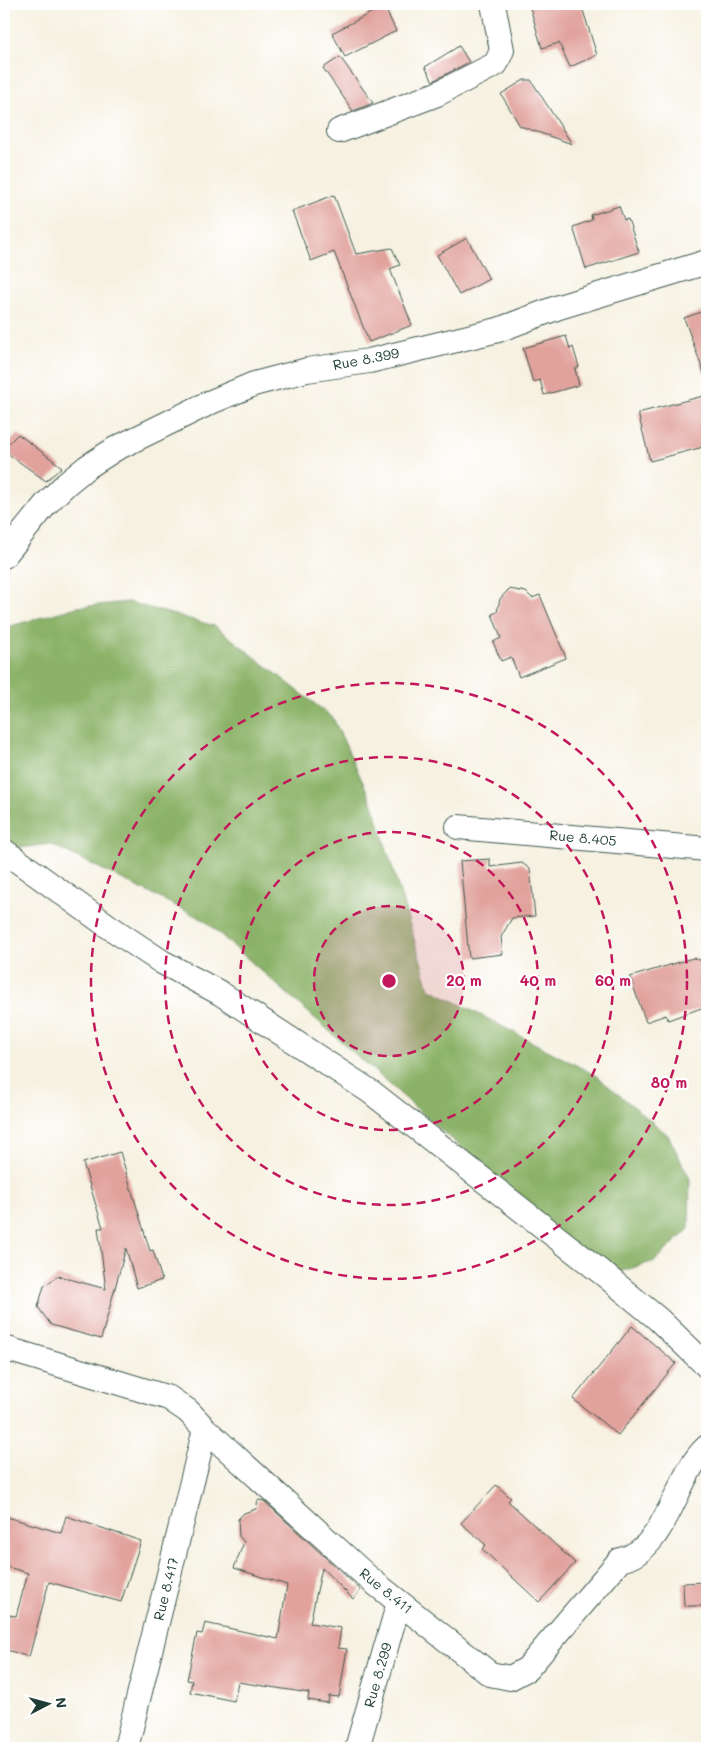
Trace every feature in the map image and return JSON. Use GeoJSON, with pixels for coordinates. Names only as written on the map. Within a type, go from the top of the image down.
{"type":"FeatureCollection","features":[{"type":"Feature","properties":{"kind":"street"},"geometry":{"type":"LineString","coordinates":[[339,131],[437,94],[496,64],[502,50],[494,4]]}},
{"type":"Feature","properties":{"kind":"street","name":"Rue 8.399"},"geometry":{"type":"LineString","coordinates":[[4,556],[46,504],[65,485],[115,449],[211,402],[254,384],[307,370],[369,360],[498,330],[559,307],[707,262]]}},
{"type":"Feature","properties":{"kind":"street","name":"Rue 8.405"},"geometry":{"type":"LineString","coordinates":[[458,827],[707,849]]}},
{"type":"Feature","properties":{"kind":"street"},"geometry":{"type":"LineString","coordinates":[[4,851],[108,926],[162,962],[220,993],[371,1092],[606,1276],[658,1319],[707,1366]]}},
{"type":"Feature","properties":{"kind":"street","name":"Rue 8.411"},"geometry":{"type":"LineString","coordinates":[[4,1348],[169,1398],[188,1411],[205,1429],[371,1580],[490,1674],[510,1678],[527,1669],[620,1560],[634,1558],[664,1523],[697,1456],[707,1447]]}},
{"type":"Feature","properties":{"kind":"street","name":"Rue 8.417"},"geometry":{"type":"LineString","coordinates":[[126,1748],[205,1429]]}},
{"type":"Feature","properties":{"kind":"street","name":"Rue 8.299"},"geometry":{"type":"LineString","coordinates":[[357,1748],[399,1602]]}},
{"type":"Feature","properties":{"kind":"green space"},"geometry":{"type":"Polygon","coordinates":[[[128,602],[215,626],[333,718],[373,804],[429,988],[595,1075],[668,1135],[690,1179],[689,1229],[655,1261],[606,1276],[204,920],[51,844],[4,850],[4,628],[77,607],[128,602]]]}},
{"type":"Feature","properties":{"kind":"building"},"geometry":{"type":"Polygon","coordinates":[[[529,4],[581,4],[597,55],[570,67],[559,43],[542,48],[529,4]]]}},
{"type":"Feature","properties":{"kind":"building"},"geometry":{"type":"Polygon","coordinates":[[[384,6],[396,31],[345,57],[332,33],[384,6]]]}},
{"type":"Feature","properties":{"kind":"building"},"geometry":{"type":"Polygon","coordinates":[[[459,46],[469,62],[433,81],[425,67],[459,46]]]}},
{"type":"Feature","properties":{"kind":"building"},"geometry":{"type":"Polygon","coordinates":[[[340,57],[373,103],[353,111],[323,68],[340,57]]]}},
{"type":"Feature","properties":{"kind":"building"},"geometry":{"type":"Polygon","coordinates":[[[524,80],[531,80],[572,144],[520,126],[501,94],[524,80]]]}},
{"type":"Feature","properties":{"kind":"building"},"geometry":{"type":"Polygon","coordinates":[[[334,195],[356,254],[392,248],[400,265],[390,269],[412,325],[369,342],[334,252],[311,261],[292,211],[334,195]]]}},
{"type":"Feature","properties":{"kind":"building"},"geometry":{"type":"Polygon","coordinates":[[[619,206],[624,220],[628,219],[639,252],[586,269],[573,227],[592,220],[591,215],[619,206]]]}},
{"type":"Feature","properties":{"kind":"building"},"geometry":{"type":"Polygon","coordinates":[[[467,238],[489,279],[459,295],[437,255],[467,238]]]}},
{"type":"Feature","properties":{"kind":"building"},"geometry":{"type":"Polygon","coordinates":[[[707,310],[707,376],[705,376],[684,318],[707,310]]]}},
{"type":"Feature","properties":{"kind":"building"},"geometry":{"type":"Polygon","coordinates":[[[566,336],[570,349],[573,347],[579,367],[575,369],[579,385],[544,395],[540,380],[533,382],[523,348],[566,336]]]}},
{"type":"Feature","properties":{"kind":"building"},"geometry":{"type":"Polygon","coordinates":[[[707,395],[707,446],[650,461],[638,413],[707,395]]]}},
{"type":"Feature","properties":{"kind":"building"},"geometry":{"type":"Polygon","coordinates":[[[18,434],[62,467],[46,481],[4,451],[4,448],[18,434]]]}},
{"type":"Feature","properties":{"kind":"building"},"geometry":{"type":"Polygon","coordinates":[[[509,589],[526,592],[532,598],[540,595],[566,658],[519,677],[511,657],[501,661],[493,642],[501,638],[492,614],[497,612],[500,599],[509,589]]]}},
{"type":"Feature","properties":{"kind":"building"},"geometry":{"type":"Polygon","coordinates":[[[490,859],[490,867],[522,863],[530,869],[535,916],[512,918],[501,937],[503,954],[469,958],[460,861],[490,859]]]}},
{"type":"Feature","properties":{"kind":"building"},"geometry":{"type":"Polygon","coordinates":[[[693,958],[703,961],[707,972],[702,980],[707,994],[707,1006],[668,1020],[666,1015],[646,1022],[630,977],[693,958]]]}},
{"type":"Feature","properties":{"kind":"building"},"geometry":{"type":"Polygon","coordinates":[[[120,1152],[150,1251],[153,1250],[162,1280],[137,1288],[126,1248],[101,1339],[51,1325],[38,1307],[44,1286],[58,1276],[106,1289],[98,1228],[103,1228],[83,1163],[120,1152]]]}},
{"type":"Feature","properties":{"kind":"building"},"geometry":{"type":"Polygon","coordinates":[[[632,1326],[676,1363],[618,1435],[573,1399],[632,1326]]]}},
{"type":"Feature","properties":{"kind":"building"},"geometry":{"type":"Polygon","coordinates":[[[496,1485],[511,1498],[508,1501],[575,1563],[539,1602],[482,1549],[486,1545],[461,1523],[496,1485]]]}},
{"type":"Feature","properties":{"kind":"building"},"geometry":{"type":"Polygon","coordinates":[[[258,1500],[264,1501],[361,1590],[353,1599],[322,1568],[310,1623],[341,1628],[338,1648],[347,1649],[339,1697],[329,1696],[328,1703],[308,1700],[309,1693],[238,1682],[234,1701],[190,1692],[192,1681],[187,1680],[197,1633],[202,1634],[205,1623],[278,1639],[287,1585],[234,1568],[244,1542],[239,1536],[238,1519],[244,1513],[256,1509],[258,1500]]]}},
{"type":"Feature","properties":{"kind":"building"},"geometry":{"type":"Polygon","coordinates":[[[4,1516],[61,1533],[66,1516],[141,1541],[121,1602],[49,1582],[29,1657],[4,1649],[4,1636],[9,1615],[16,1616],[28,1573],[4,1566],[4,1516]]]}},
{"type":"Feature","properties":{"kind":"building"},"geometry":{"type":"Polygon","coordinates":[[[707,1582],[707,1606],[684,1606],[683,1583],[707,1582]]]}}]}
